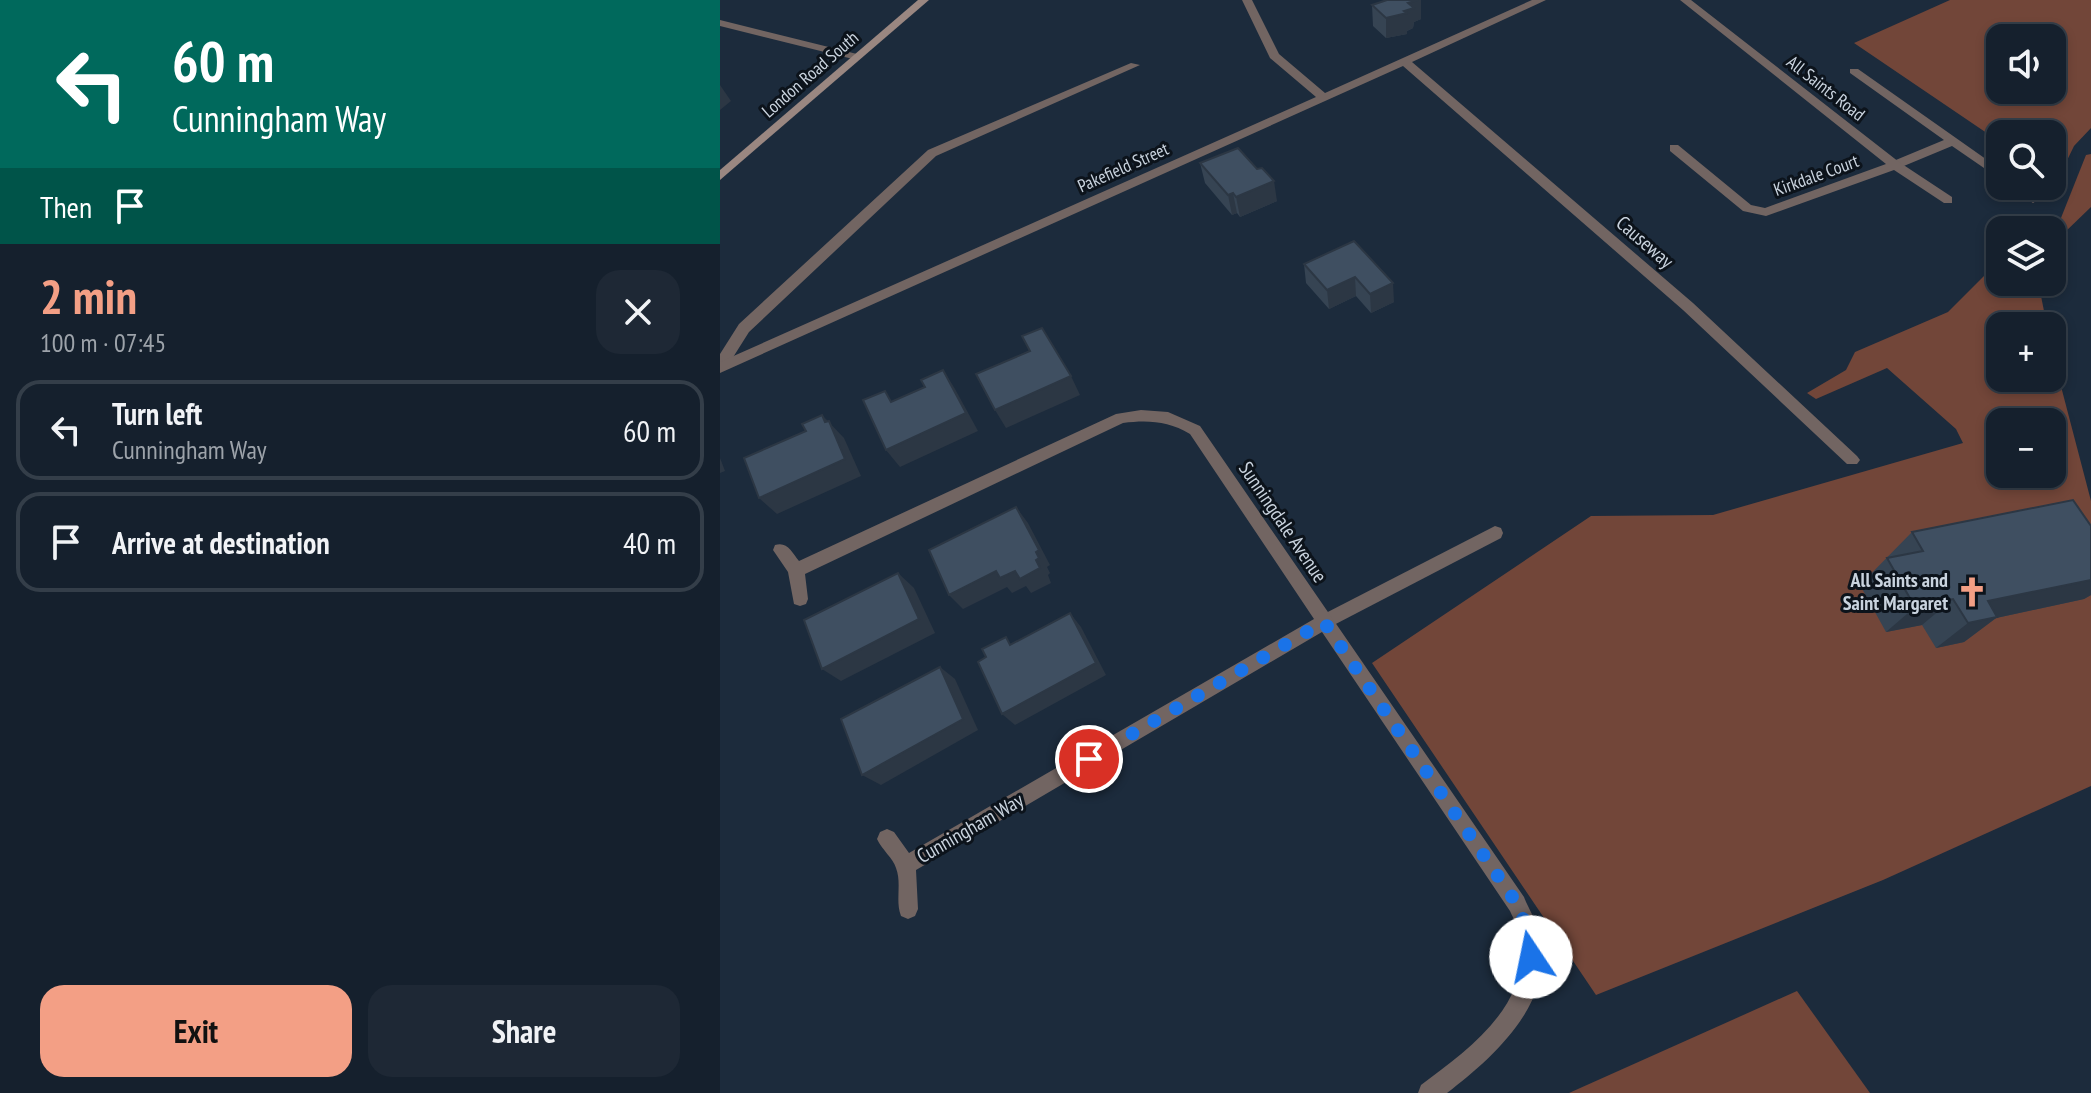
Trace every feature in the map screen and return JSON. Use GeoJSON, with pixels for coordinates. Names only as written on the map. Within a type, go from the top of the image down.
{"type":"FeatureCollection","features":[{"type":"Feature","properties":{"kind":"main road","name":"London Road South"},"geometry":{"type":"LineString","coordinates":[[720,176],[924,0]]}},
{"type":"Feature","properties":{"kind":"street"},"geometry":{"type":"LineString","coordinates":[[1247,0],[1274,56],[1323,97]]}},
{"type":"Feature","properties":{"kind":"street","name":"Pakefield Street"},"geometry":{"type":"LineString","coordinates":[[720,367],[1541,0]]}},
{"type":"Feature","properties":{"kind":"street","name":"All Saints Road"},"geometry":{"type":"LineString","coordinates":[[1685,0],[1895,165],[1948,200]]}},
{"type":"Feature","properties":{"kind":"street"},"geometry":{"type":"LineString","coordinates":[[720,23],[857,57]]}},
{"type":"Feature","properties":{"kind":"street","name":"Causeway"},"geometry":{"type":"LineString","coordinates":[[1405,62],[1643,265],[1787,395],[1852,460]]}},
{"type":"Feature","properties":{"kind":"street"},"geometry":{"type":"LineString","coordinates":[[720,367],[744,328],[932,153],[1135,65]]}},
{"type":"Feature","properties":{"kind":"street"},"geometry":{"type":"LineString","coordinates":[[1854,71],[1986,165]]}},
{"type":"Feature","properties":{"kind":"street","name":"Kirkdale Court"},"geometry":{"type":"LineString","coordinates":[[1674,148],[1747,208],[1766,212],[1953,141]]}},
{"type":"Feature","properties":{"kind":"street","name":"Sunningdale Avenue"},"geometry":{"type":"LineString","coordinates":[[796,570],[1121,418],[1151,413],[1178,418],[1195,430],[1517,904],[1531,939],[1530,975],[1515,1014],[1458,1072],[1429,1093]]}},
{"type":"Feature","properties":{"kind":"street","name":"Cunningham Way"},"geometry":{"type":"LineString","coordinates":[[906,865],[1324,622],[1495,533]]}},
{"type":"Feature","properties":{"kind":"street"},"geometry":{"type":"LineString","coordinates":[[781,550],[796,570],[800,599]]}},
{"type":"Feature","properties":{"kind":"street","name":"Cunningham Way"},"geometry":{"type":"LineString","coordinates":[[887,839],[906,865],[908,909]]}},
{"type":"Feature","properties":{"kind":"shaded area"},"geometry":{"type":"Polygon","coordinates":[[[1950,0],[2091,0],[2091,128],[2074,146],[2066,162],[2066,120],[1986,120],[1986,133],[1854,43],[1950,0]]]}},
{"type":"Feature","properties":{"kind":"shaded area"},"geometry":{"type":"Polygon","coordinates":[[[2091,154],[2091,207],[2066,231],[2066,216],[2062,216],[2086,155],[2091,154]]]}},
{"type":"Feature","properties":{"kind":"shaded area"},"geometry":{"type":"Polygon","coordinates":[[[1986,274],[1986,296],[2041,296],[2044,312],[1986,312],[1986,392],[2062,392],[2091,501],[2091,786],[1883,880],[1596,995],[1372,663],[1591,516],[1713,515],[1963,443],[1956,429],[1887,368],[1816,399],[1807,393],[1846,370],[1855,352],[1948,312],[1986,274]]]}},
{"type":"Feature","properties":{"kind":"shaded area"},"geometry":{"type":"Polygon","coordinates":[[[1797,991],[1870,1093],[1569,1093],[1797,991]]]}},
{"type":"Feature","properties":{"kind":"building"},"geometry":{"type":"Polygon","coordinates":[[[1387,0],[1418,0],[1408,3],[1414,8],[1404,11],[1407,13],[1386,18],[1372,5],[1387,0]]]}},
{"type":"Feature","properties":{"kind":"building"},"geometry":{"type":"Polygon","coordinates":[[[1238,148],[1257,169],[1262,168],[1274,181],[1236,197],[1233,193],[1228,195],[1200,163],[1238,148]]]}},
{"type":"Feature","properties":{"kind":"building"},"geometry":{"type":"Polygon","coordinates":[[[1354,241],[1393,283],[1370,294],[1355,277],[1327,290],[1304,264],[1354,241]]]}},
{"type":"Feature","properties":{"kind":"building"},"geometry":{"type":"Polygon","coordinates":[[[1042,328],[1071,376],[995,410],[976,374],[1030,351],[1022,336],[1042,328]]]}},
{"type":"Feature","properties":{"kind":"building"},"geometry":{"type":"Polygon","coordinates":[[[943,370],[966,413],[886,450],[863,400],[885,391],[891,402],[925,387],[921,380],[943,370]]]}},
{"type":"Feature","properties":{"kind":"building"},"geometry":{"type":"Polygon","coordinates":[[[822,415],[825,422],[829,421],[845,459],[759,498],[744,458],[806,431],[802,424],[822,415]]]}},
{"type":"Feature","properties":{"kind":"building","name":"All Saints and Saint Margaret"},"geometry":{"type":"Polygon","coordinates":[[[2073,500],[2091,526],[2091,580],[1988,601],[1997,617],[1968,623],[1953,599],[1915,607],[1887,558],[1923,551],[1912,532],[2073,500]]]}},
{"type":"Feature","properties":{"kind":"building"},"geometry":{"type":"Polygon","coordinates":[[[1016,507],[1039,550],[1036,560],[1040,568],[1020,579],[1015,571],[1000,578],[996,571],[949,595],[929,550],[1016,507]]]}},
{"type":"Feature","properties":{"kind":"building"},"geometry":{"type":"Polygon","coordinates":[[[898,573],[919,619],[822,669],[804,620],[898,573]]]}},
{"type":"Feature","properties":{"kind":"building"},"geometry":{"type":"Polygon","coordinates":[[[1070,613],[1096,663],[1002,714],[978,662],[986,657],[982,649],[1006,637],[1010,645],[1070,613]]]}},
{"type":"Feature","properties":{"kind":"building"},"geometry":{"type":"Polygon","coordinates":[[[940,667],[963,719],[862,775],[841,719],[940,667]]]}},
{"type":"Feature","properties":{"kind":"place","name":"All Saints and Saint Margaret"},"geometry":{"type":"Point","coordinates":[1972,592]}},
{"type":"Feature","properties":{"kind":"route"},"geometry":{"type":"LineString","coordinates":[[1089,759],[1324,622],[1517,904],[1531,939],[1531,957]]}}]}
